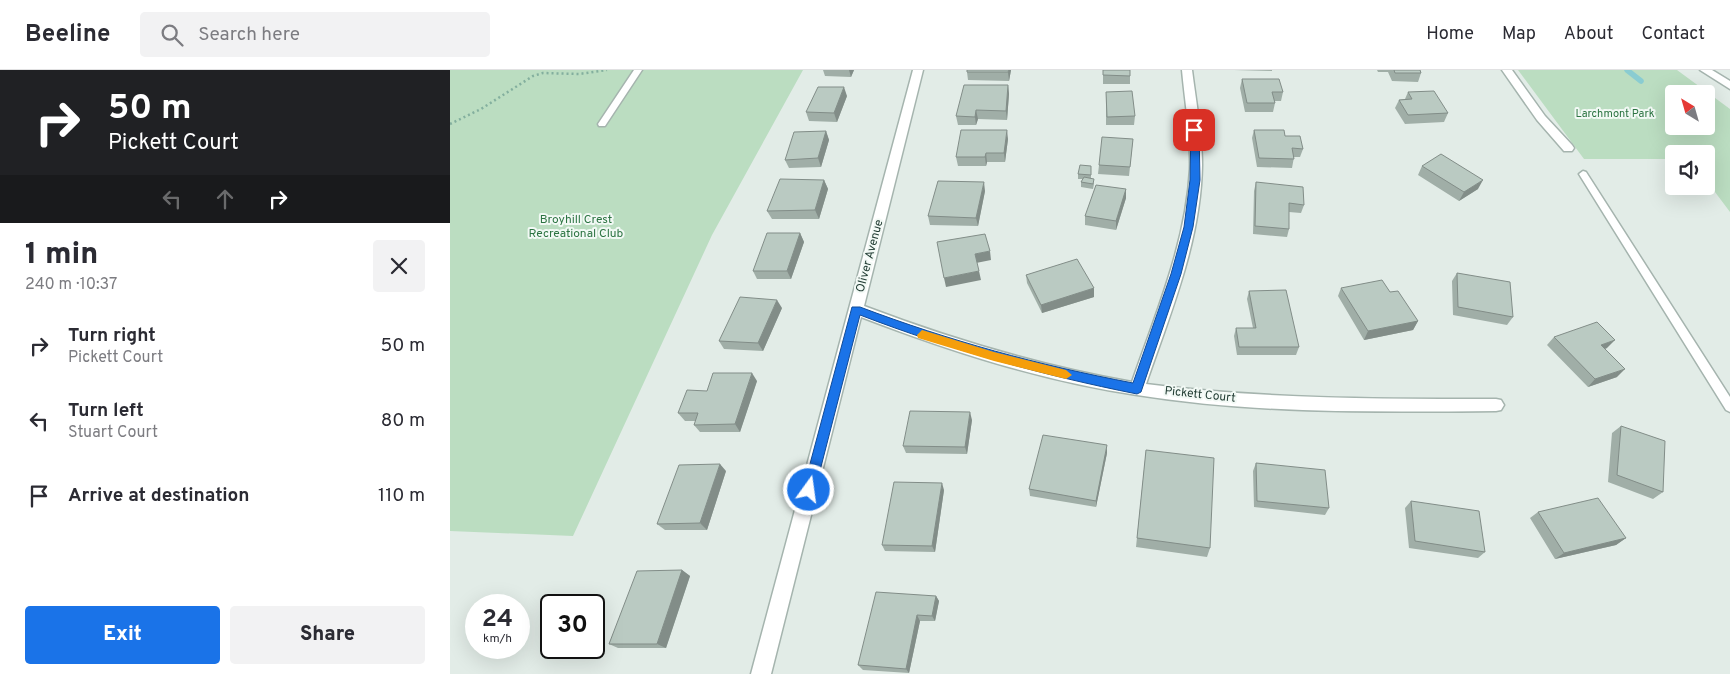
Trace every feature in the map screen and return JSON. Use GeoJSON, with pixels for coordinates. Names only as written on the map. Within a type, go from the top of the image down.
{"type":"FeatureCollection","features":[{"type":"Feature","properties":{"kind":"street","name":"Oliver Avenue"},"geometry":{"type":"LineString","coordinates":[[761,674],[918,70]]}},
{"type":"Feature","properties":{"kind":"street"},"geometry":{"type":"LineString","coordinates":[[1137,389],[1176,274],[1189,227],[1195,180],[1195,138],[1187,70]]}},
{"type":"Feature","properties":{"kind":"street"},"geometry":{"type":"LineString","coordinates":[[1507,70],[1541,118],[1568,148]]}},
{"type":"Feature","properties":{"kind":"street"},"geometry":{"type":"LineString","coordinates":[[1705,70],[1730,86]]}},
{"type":"Feature","properties":{"kind":"street","name":"Pickett Court"},"geometry":{"type":"LineString","coordinates":[[856,309],[923,335],[994,357],[1072,376],[1137,389],[1229,399],[1328,405],[1496,405]]}},
{"type":"Feature","properties":{"kind":"lane"},"geometry":{"type":"LineString","coordinates":[[602,124],[638,70]]}},
{"type":"Feature","properties":{"kind":"lane"},"geometry":{"type":"LineString","coordinates":[[1583,174],[1730,407]]}},
{"type":"Feature","properties":{"kind":"path"},"geometry":{"type":"LineString","coordinates":[[450,124],[481,109],[533,76],[543,72],[579,74],[606,70]]}},
{"type":"Feature","properties":{"kind":"green space","name":"Broyhill Crest Recreational Club"},"geometry":{"type":"Polygon","coordinates":[[[450,70],[803,70],[712,235],[573,536],[450,531],[450,70]]]}},
{"type":"Feature","properties":{"kind":"green space","name":"Larchmont Park"},"geometry":{"type":"Polygon","coordinates":[[[1518,70],[1677,70],[1697,85],[1665,85],[1665,135],[1715,135],[1715,98],[1730,109],[1730,212],[1715,192],[1715,145],[1665,145],[1665,159],[1584,159],[1518,70]]]}},
{"type":"Feature","properties":{"kind":"building"},"geometry":{"type":"Polygon","coordinates":[[[967,70],[1009,70],[1008,72],[967,72],[967,70]]]}},
{"type":"Feature","properties":{"kind":"building"},"geometry":{"type":"Polygon","coordinates":[[[1103,70],[1130,70],[1130,76],[1103,75],[1103,70]]]}},
{"type":"Feature","properties":{"kind":"building"},"geometry":{"type":"Polygon","coordinates":[[[1394,70],[1420,70],[1421,73],[1395,73],[1394,70]]]}},
{"type":"Feature","properties":{"kind":"building"},"geometry":{"type":"Polygon","coordinates":[[[1242,79],[1279,79],[1283,92],[1272,92],[1275,103],[1247,103],[1242,79]]]}},
{"type":"Feature","properties":{"kind":"building"},"geometry":{"type":"Polygon","coordinates":[[[964,85],[1008,85],[1006,111],[976,110],[975,117],[956,116],[964,85]]]}},
{"type":"Feature","properties":{"kind":"building"},"geometry":{"type":"Polygon","coordinates":[[[818,87],[844,87],[834,113],[806,112],[818,87]]]}},
{"type":"Feature","properties":{"kind":"building"},"geometry":{"type":"Polygon","coordinates":[[[1132,91],[1135,116],[1107,117],[1106,92],[1132,91]]]}},
{"type":"Feature","properties":{"kind":"building"},"geometry":{"type":"Polygon","coordinates":[[[1434,91],[1448,113],[1408,115],[1399,100],[1412,99],[1408,92],[1434,91]]]}},
{"type":"Feature","properties":{"kind":"building"},"geometry":{"type":"Polygon","coordinates":[[[961,130],[1007,130],[1004,153],[986,153],[985,157],[956,157],[961,130]]]}},
{"type":"Feature","properties":{"kind":"building"},"geometry":{"type":"Polygon","coordinates":[[[1254,130],[1284,130],[1285,136],[1300,136],[1303,149],[1292,148],[1294,159],[1259,158],[1254,130]]]}},
{"type":"Feature","properties":{"kind":"building"},"geometry":{"type":"Polygon","coordinates":[[[826,131],[818,158],[785,160],[794,132],[826,131]]]}},
{"type":"Feature","properties":{"kind":"building"},"geometry":{"type":"Polygon","coordinates":[[[1102,137],[1133,139],[1130,167],[1099,165],[1102,137]]]}},
{"type":"Feature","properties":{"kind":"building"},"geometry":{"type":"Polygon","coordinates":[[[1441,154],[1483,180],[1464,192],[1422,166],[1441,154]]]}},
{"type":"Feature","properties":{"kind":"building"},"geometry":{"type":"Polygon","coordinates":[[[1080,165],[1091,166],[1091,175],[1078,174],[1080,165]]]}},
{"type":"Feature","properties":{"kind":"building"},"geometry":{"type":"Polygon","coordinates":[[[1084,177],[1094,179],[1093,184],[1081,182],[1084,177]]]}},
{"type":"Feature","properties":{"kind":"building"},"geometry":{"type":"Polygon","coordinates":[[[780,179],[824,180],[815,210],[767,211],[780,179]]]}},
{"type":"Feature","properties":{"kind":"building"},"geometry":{"type":"Polygon","coordinates":[[[938,181],[984,182],[976,218],[928,216],[938,181]]]}},
{"type":"Feature","properties":{"kind":"building"},"geometry":{"type":"Polygon","coordinates":[[[1256,182],[1303,187],[1304,205],[1289,203],[1289,229],[1255,226],[1256,182]]]}},
{"type":"Feature","properties":{"kind":"building"},"geometry":{"type":"Polygon","coordinates":[[[1096,185],[1126,189],[1116,221],[1085,216],[1096,185]]]}},
{"type":"Feature","properties":{"kind":"building"},"geometry":{"type":"Polygon","coordinates":[[[767,233],[800,233],[787,271],[753,271],[767,233]]]}},
{"type":"Feature","properties":{"kind":"building"},"geometry":{"type":"Polygon","coordinates":[[[985,234],[990,251],[975,254],[979,271],[944,278],[937,242],[985,234]]]}},
{"type":"Feature","properties":{"kind":"building"},"geometry":{"type":"Polygon","coordinates":[[[1077,259],[1094,288],[1041,305],[1026,275],[1077,259]]]}},
{"type":"Feature","properties":{"kind":"building"},"geometry":{"type":"Polygon","coordinates":[[[1457,273],[1510,282],[1513,317],[1458,307],[1457,273]]]}},
{"type":"Feature","properties":{"kind":"building"},"geometry":{"type":"Polygon","coordinates":[[[1382,280],[1390,292],[1398,291],[1418,321],[1368,331],[1341,288],[1382,280]]]}},
{"type":"Feature","properties":{"kind":"building"},"geometry":{"type":"Polygon","coordinates":[[[1286,290],[1299,347],[1239,347],[1236,328],[1256,328],[1249,291],[1286,290]]]}},
{"type":"Feature","properties":{"kind":"building"},"geometry":{"type":"Polygon","coordinates":[[[740,297],[777,300],[758,343],[719,341],[740,297]]]}},
{"type":"Feature","properties":{"kind":"building"},"geometry":{"type":"Polygon","coordinates":[[[1597,322],[1615,340],[1601,345],[1625,369],[1595,379],[1554,337],[1597,322]]]}},
{"type":"Feature","properties":{"kind":"building"},"geometry":{"type":"Polygon","coordinates":[[[713,373],[752,373],[735,424],[694,425],[698,413],[678,413],[687,390],[707,391],[713,373]]]}},
{"type":"Feature","properties":{"kind":"building"},"geometry":{"type":"Polygon","coordinates":[[[910,411],[970,412],[965,447],[903,446],[910,411]]]}},
{"type":"Feature","properties":{"kind":"building"},"geometry":{"type":"Polygon","coordinates":[[[1621,426],[1665,441],[1663,492],[1617,475],[1621,426]]]}},
{"type":"Feature","properties":{"kind":"building"},"geometry":{"type":"Polygon","coordinates":[[[1043,435],[1107,445],[1096,501],[1029,489],[1043,435]]]}},
{"type":"Feature","properties":{"kind":"building"},"geometry":{"type":"Polygon","coordinates":[[[1146,450],[1214,458],[1210,548],[1137,538],[1146,450]]]}},
{"type":"Feature","properties":{"kind":"building"},"geometry":{"type":"Polygon","coordinates":[[[1256,463],[1325,470],[1329,508],[1257,501],[1256,463]]]}},
{"type":"Feature","properties":{"kind":"building"},"geometry":{"type":"Polygon","coordinates":[[[720,464],[700,523],[657,524],[679,465],[720,464]]]}},
{"type":"Feature","properties":{"kind":"building"},"geometry":{"type":"Polygon","coordinates":[[[894,482],[942,483],[932,546],[882,545],[894,482]]]}},
{"type":"Feature","properties":{"kind":"building"},"geometry":{"type":"Polygon","coordinates":[[[1598,498],[1626,538],[1564,553],[1538,512],[1598,498]]]}},
{"type":"Feature","properties":{"kind":"building"},"geometry":{"type":"Polygon","coordinates":[[[1411,501],[1479,511],[1485,552],[1415,541],[1411,501]]]}},
{"type":"Feature","properties":{"kind":"building"},"geometry":{"type":"Polygon","coordinates":[[[682,570],[657,644],[609,644],[637,571],[682,570]]]}},
{"type":"Feature","properties":{"kind":"building"},"geometry":{"type":"Polygon","coordinates":[[[876,592],[936,596],[932,616],[917,615],[906,669],[858,665],[876,592]]]}},
{"type":"Feature","properties":{"kind":"waterway"},"geometry":{"type":"LineString","coordinates":[[1627,70],[1641,81]]}},
{"type":"Feature","properties":{"kind":"slow traffic"},"geometry":{"type":"LineString","coordinates":[[922,335],[994,357],[1066,375]]}},
{"type":"Feature","properties":{"kind":"route"},"geometry":{"type":"LineString","coordinates":[[809,490],[856,309],[923,335],[994,357],[1072,376],[1137,389],[1176,274],[1189,227],[1195,180],[1194,130]]}}]}
